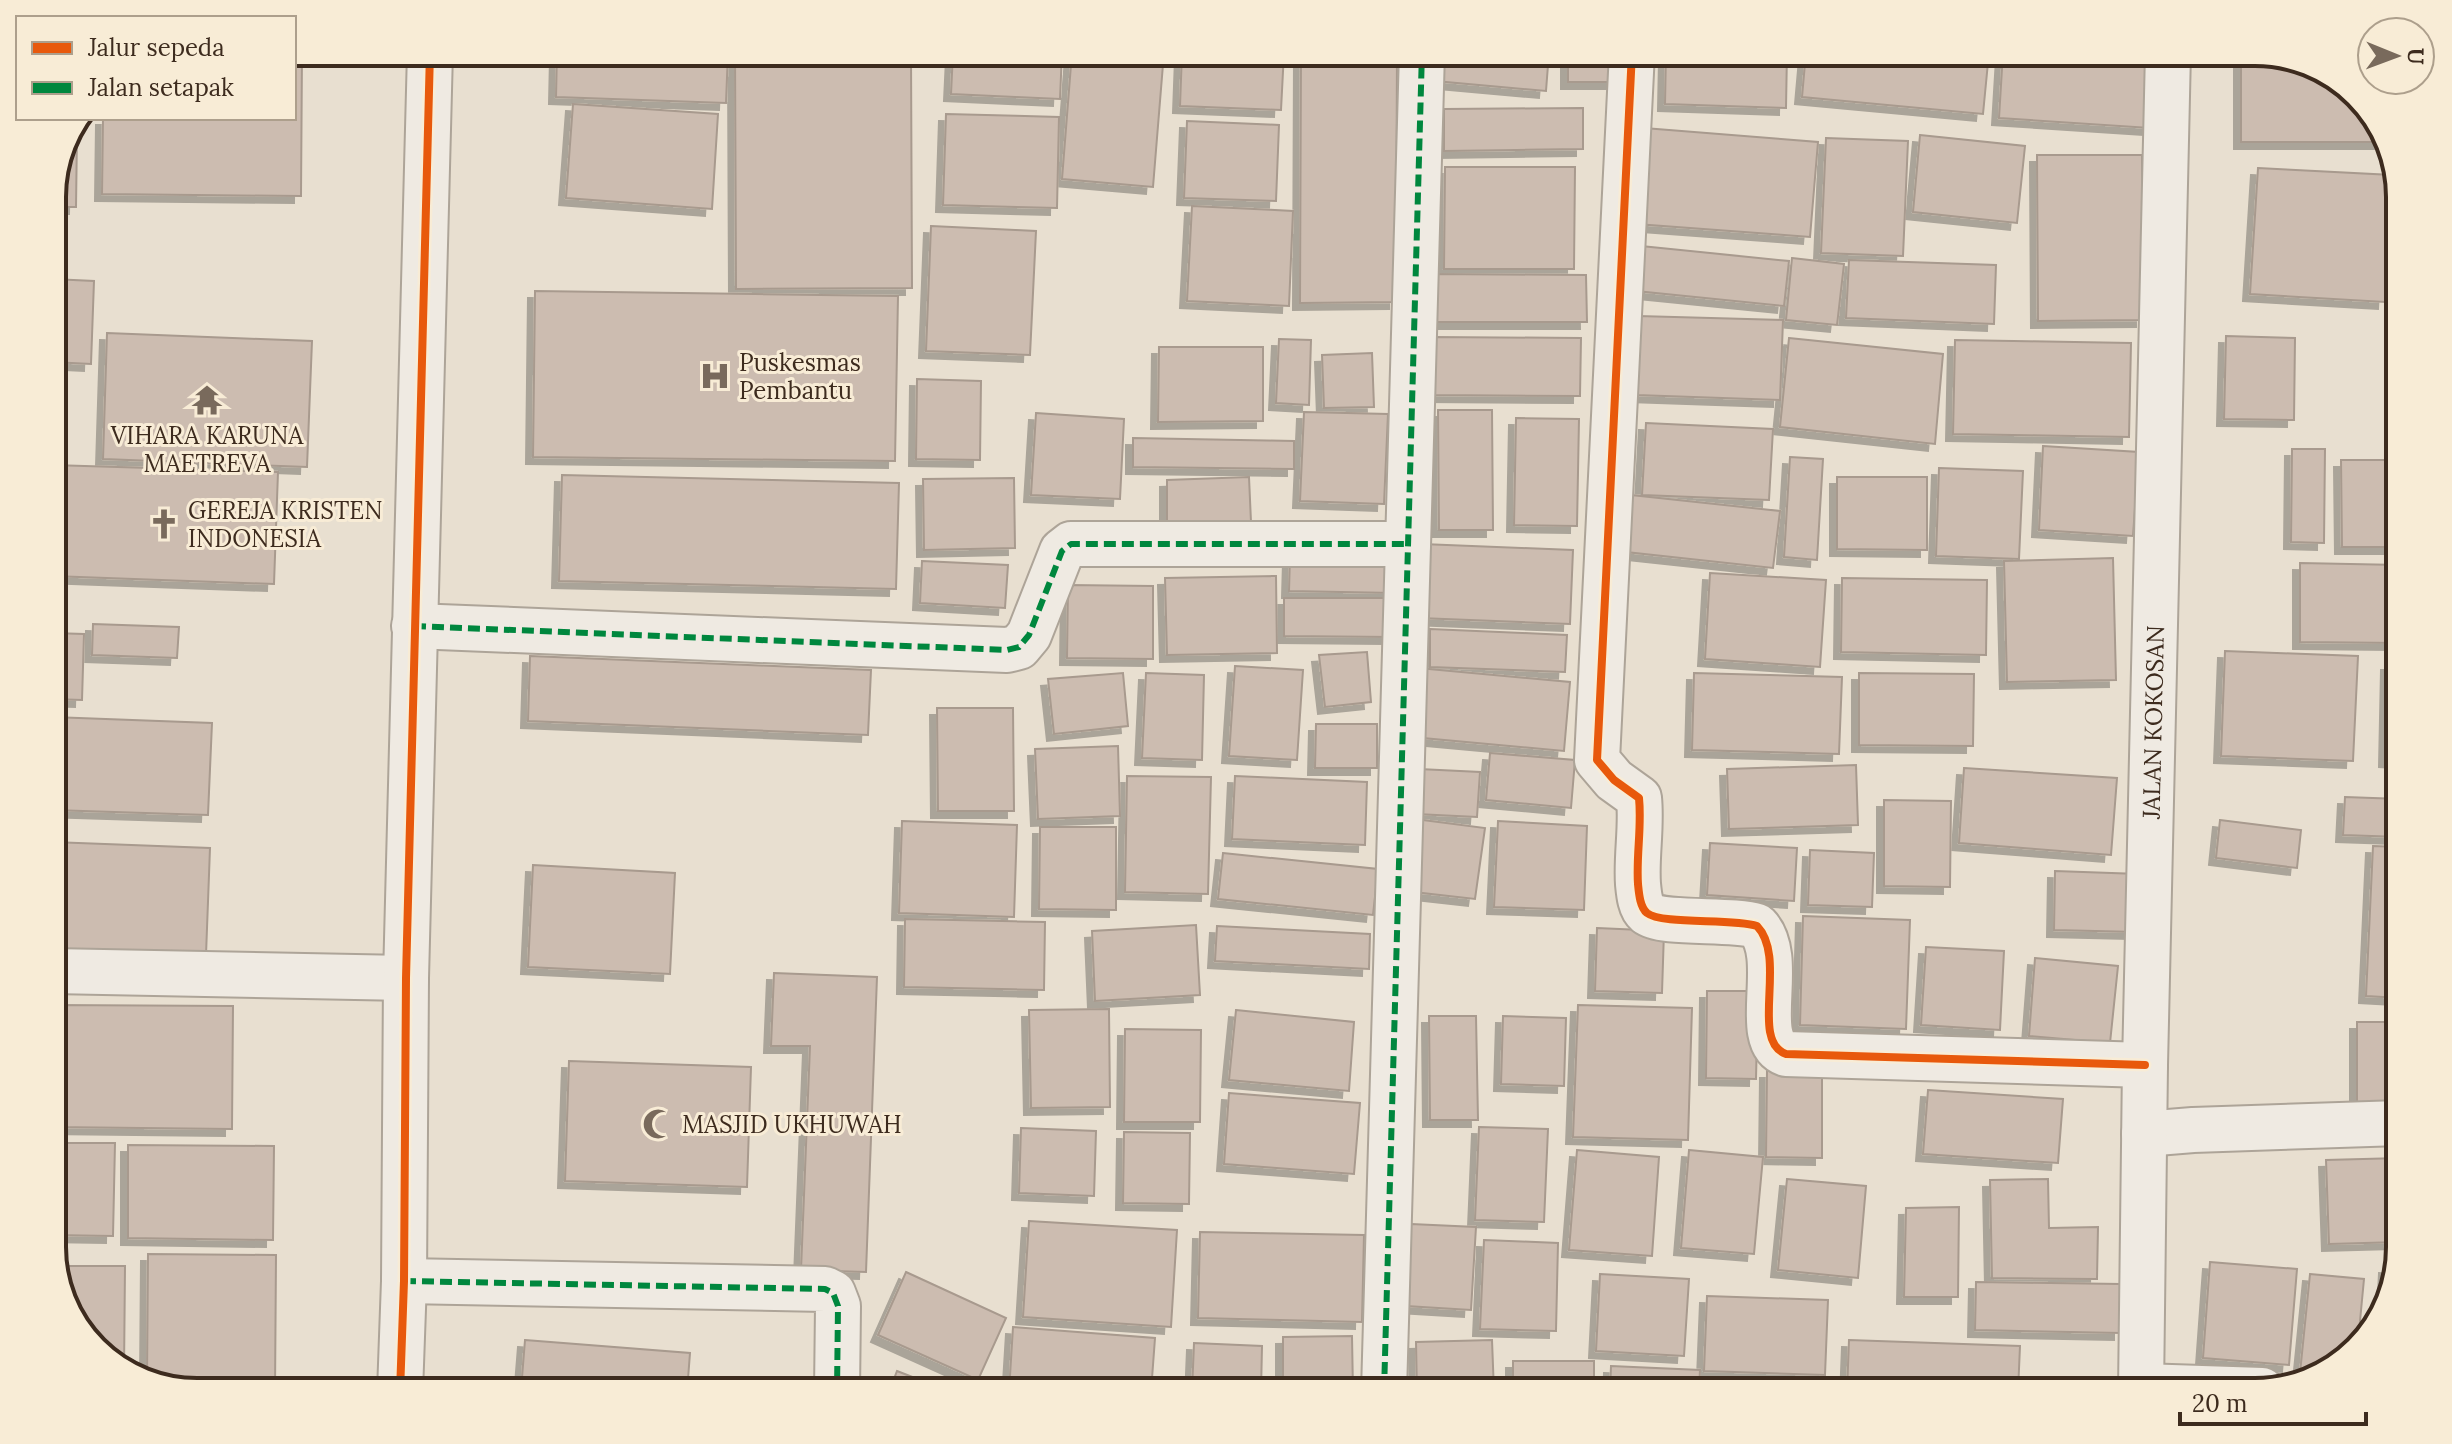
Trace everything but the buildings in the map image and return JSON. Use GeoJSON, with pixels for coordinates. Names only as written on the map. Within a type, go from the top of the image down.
{"type":"FeatureCollection","features":[{"type":"Feature","properties":{"kind":"street"},"geometry":{"type":"LineString","coordinates":[[401,1378],[406,978],[430,66]]}},
{"type":"Feature","properties":{"kind":"street"},"geometry":{"type":"LineString","coordinates":[[1384,1378],[1422,66]]}},
{"type":"Feature","properties":{"kind":"street"},"geometry":{"type":"LineString","coordinates":[[1631,66],[1597,760],[1614,780],[1639,798],[1638,881],[1646,912],[1657,918],[1747,922],[1763,932],[1769,943],[1769,1018],[1771,1043],[1776,1051],[1786,1054],[2145,1065]]}},
{"type":"Feature","properties":{"kind":"street","name":"JALAN KOKOSAN"},"geometry":{"type":"LineString","coordinates":[[2141,1378],[2145,1065],[2168,66]]}},
{"type":"Feature","properties":{"kind":"street"},"geometry":{"type":"LineString","coordinates":[[414,626],[1007,650],[1019,647],[1029,635],[1062,551],[1071,544],[1408,544]]}},
{"type":"Feature","properties":{"kind":"street"},"geometry":{"type":"LineString","coordinates":[[66,971],[406,978]]}},
{"type":"Feature","properties":{"kind":"street"},"geometry":{"type":"LineString","coordinates":[[2144,1134],[2386,1123]]}},
{"type":"Feature","properties":{"kind":"street"},"geometry":{"type":"LineString","coordinates":[[404,1281],[825,1289],[833,1293],[838,1306],[837,1378]]}},
{"type":"Feature","properties":{"kind":"marked path"},"geometry":{"type":"LineString","coordinates":[[1384,1378],[1422,66]]}},
{"type":"Feature","properties":{"kind":"marked path"},"geometry":{"type":"LineString","coordinates":[[414,626],[1007,650],[1019,647],[1029,635],[1062,551],[1071,544],[1408,544]]}},
{"type":"Feature","properties":{"kind":"marked path"},"geometry":{"type":"LineString","coordinates":[[404,1281],[825,1289],[833,1293],[838,1306],[837,1378]]}},
{"type":"Feature","properties":{"kind":"cycle path"},"geometry":{"type":"LineString","coordinates":[[401,1378],[406,978],[430,66]]}},
{"type":"Feature","properties":{"kind":"cycle path"},"geometry":{"type":"LineString","coordinates":[[1631,66],[1597,760],[1614,780],[1639,798],[1638,873],[1643,907],[1655,917],[1757,926],[1766,940],[1769,958],[1770,1033],[1775,1046],[1786,1054],[2145,1065]]}},
{"type":"Feature","properties":{"kind":"place","name":"Puskesmas Pembantu"},"geometry":{"type":"Point","coordinates":[715,376]}},
{"type":"Feature","properties":{"kind":"place","name":"VIHARA KARUNA MAETREVA"},"geometry":{"type":"Point","coordinates":[207,400]}},
{"type":"Feature","properties":{"kind":"place","name":"GEREJA KRISTEN INDONESIA"},"geometry":{"type":"Point","coordinates":[164,524]}},
{"type":"Feature","properties":{"kind":"place","name":"MASJID UKHUWAH"},"geometry":{"type":"Point","coordinates":[658,1124]}}]}
